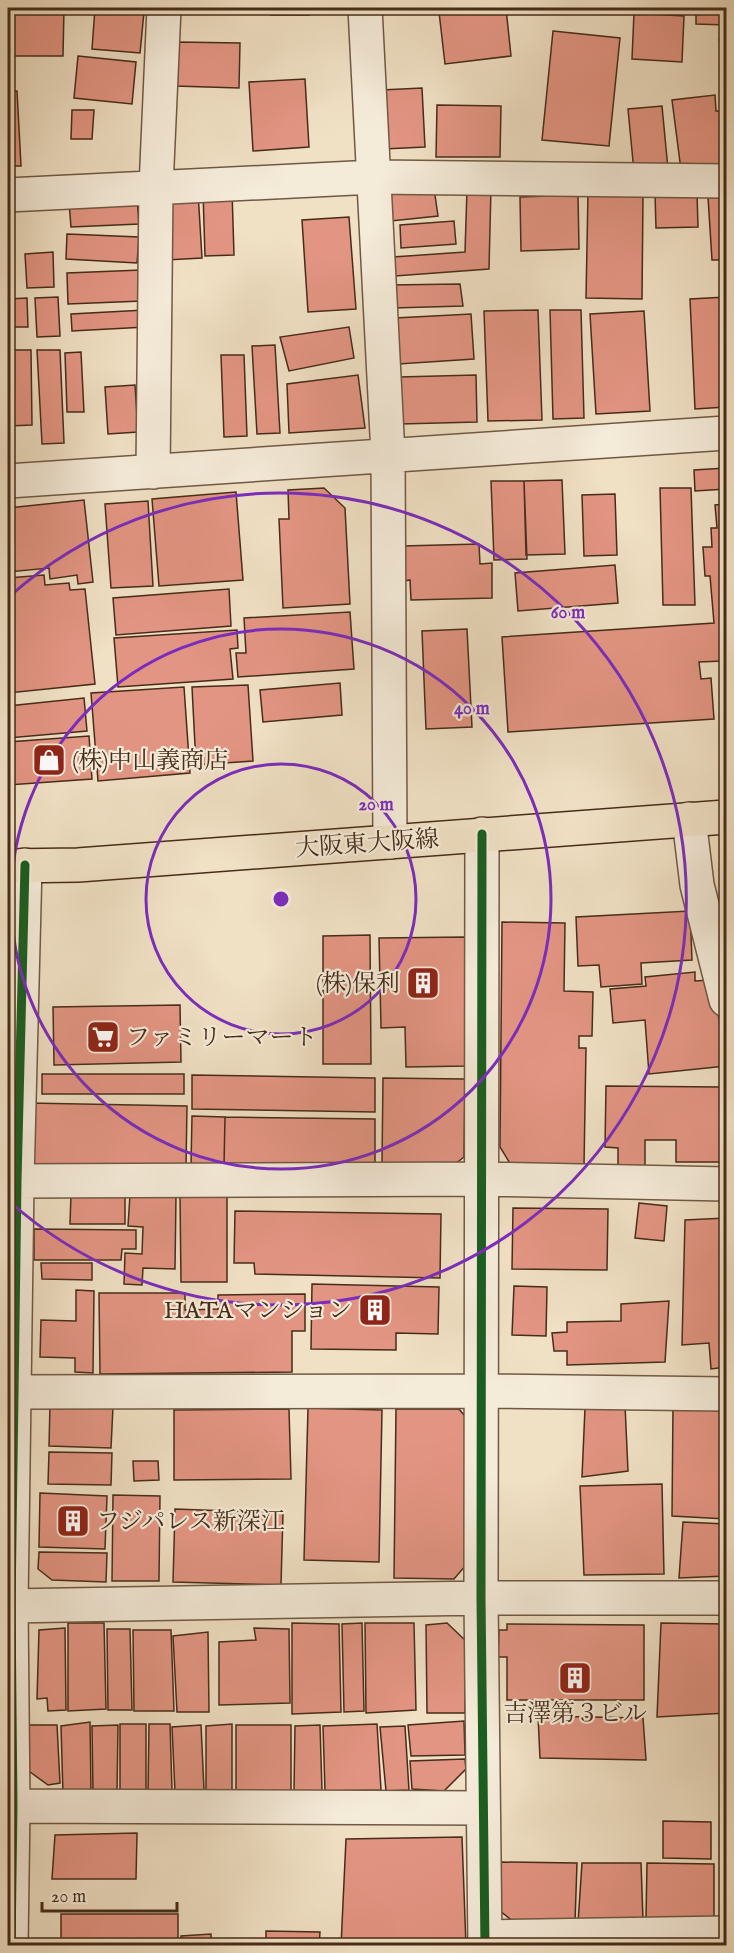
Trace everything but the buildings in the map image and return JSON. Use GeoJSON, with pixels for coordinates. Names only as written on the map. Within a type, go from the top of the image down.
{"type":"FeatureCollection","features":[{"type":"Feature","properties":{"kind":"main road","name":"大阪東大阪線"},"geometry":{"type":"LineString","coordinates":[[16,866],[78,865],[726,817]]}},
{"type":"Feature","properties":{"kind":"street"},"geometry":{"type":"LineString","coordinates":[[153,472],[156,187],[164,8]]}},
{"type":"Feature","properties":{"kind":"street"},"geometry":{"type":"LineString","coordinates":[[365,8],[388,455],[390,842]]}},
{"type":"Feature","properties":{"kind":"street"},"geometry":{"type":"LineString","coordinates":[[8,195],[374,177],[726,181]]}},
{"type":"Feature","properties":{"kind":"street"},"geometry":{"type":"LineString","coordinates":[[8,481],[726,433]]}},
{"type":"Feature","properties":{"kind":"street"},"geometry":{"type":"LineString","coordinates":[[689,819],[697,885],[726,1000]]}},
{"type":"Feature","properties":{"kind":"street"},"geometry":{"type":"LineString","coordinates":[[482,834],[481,1598],[485,1941],[726,1934]]}},
{"type":"Feature","properties":{"kind":"street"},"geometry":{"type":"LineString","coordinates":[[10,1925],[13,1806],[9,1606],[15,1392],[17,1181],[16,866]]}},
{"type":"Feature","properties":{"kind":"street"},"geometry":{"type":"LineString","coordinates":[[17,1181],[481,1179],[726,1184]]}},
{"type":"Feature","properties":{"kind":"street"},"geometry":{"type":"LineString","coordinates":[[15,1392],[482,1391],[726,1394]]}},
{"type":"Feature","properties":{"kind":"street"},"geometry":{"type":"LineString","coordinates":[[9,1606],[481,1598],[726,1598]]}},
{"type":"Feature","properties":{"kind":"street"},"geometry":{"type":"LineString","coordinates":[[13,1806],[483,1808]]}},
{"type":"Feature","properties":{"kind":"cycle path"},"geometry":{"type":"LineString","coordinates":[[482,834],[481,1598],[485,1946]]}},
{"type":"Feature","properties":{"kind":"cycle path"},"geometry":{"type":"LineString","coordinates":[[11,1946],[13,1806],[11,1606],[17,1181],[25,865]]}},
{"type":"Feature","properties":{"kind":"place","name":"(株)中山義商店"},"geometry":{"type":"Point","coordinates":[49,760]}},
{"type":"Feature","properties":{"kind":"place","name":"(株)保利"},"geometry":{"type":"Point","coordinates":[423,983]}},
{"type":"Feature","properties":{"kind":"place","name":"ファミリーマート"},"geometry":{"type":"Point","coordinates":[103,1037]}},
{"type":"Feature","properties":{"kind":"place","name":"HATAマンション"},"geometry":{"type":"Point","coordinates":[375,1310]}},
{"type":"Feature","properties":{"kind":"place","name":"フジパレス新深江"},"geometry":{"type":"Point","coordinates":[73,1521]}},
{"type":"Feature","properties":{"kind":"place","name":"吉澤第３ビル"},"geometry":{"type":"Point","coordinates":[575,1678]}}]}
